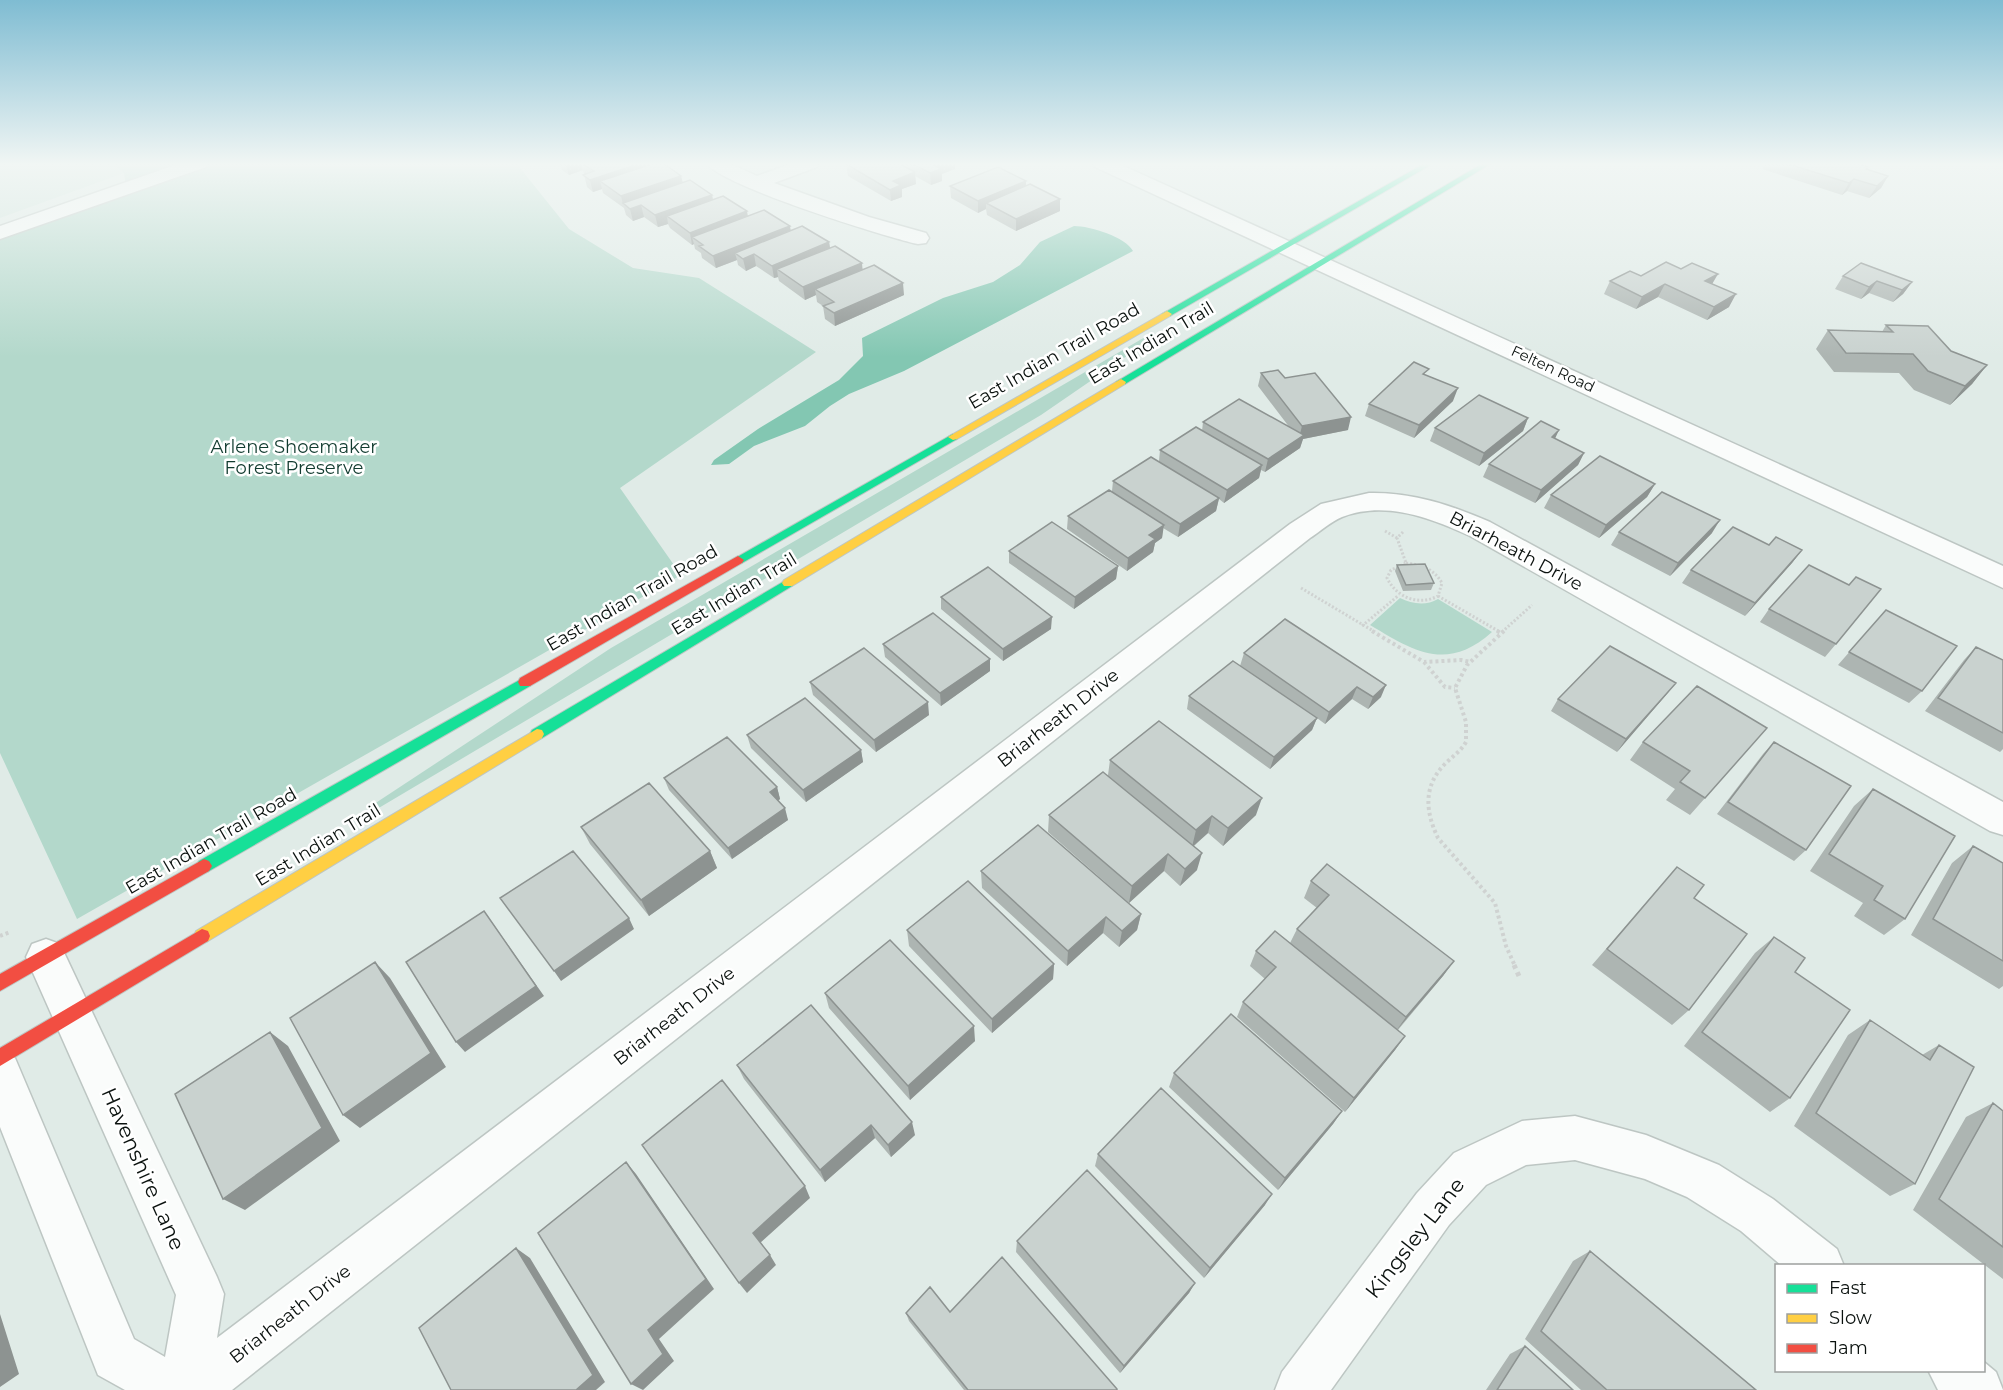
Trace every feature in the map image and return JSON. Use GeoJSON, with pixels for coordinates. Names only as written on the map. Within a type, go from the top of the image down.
{"type":"FeatureCollection","features":[{"type":"Feature","properties":{"kind":"main road"},"geometry":{"type":"LineString","coordinates":[[1283,246],[1315,228]]}},
{"type":"Feature","properties":{"kind":"main road","name":"East Indian Trail"},"geometry":{"type":"LineString","coordinates":[[0,1058],[1379,228]]}},
{"type":"Feature","properties":{"kind":"main road","name":"East Indian Trail Road"},"geometry":{"type":"LineString","coordinates":[[0,983],[1283,246]]}},
{"type":"Feature","properties":{"kind":"street"},"geometry":{"type":"LineString","coordinates":[[0,233],[15,228]]}},
{"type":"Feature","properties":{"kind":"street"},"geometry":{"type":"LineString","coordinates":[[883,228],[918,238]]}},
{"type":"Feature","properties":{"kind":"street","name":"Felten Road"},"geometry":{"type":"LineString","coordinates":[[1243,228],[2003,578]]}},
{"type":"Feature","properties":{"kind":"street","name":"Briarheath Drive"},"geometry":{"type":"LineString","coordinates":[[191,1390],[1290,538],[1330,511],[1358,503],[1386,501],[1415,504],[1446,513],[1480,529],[2003,820]]}},
{"type":"Feature","properties":{"kind":"street","name":"Havenshire Lane"},"geometry":{"type":"LineString","coordinates":[[46,957],[200,1294],[184,1390]]}},
{"type":"Feature","properties":{"kind":"street"},"geometry":{"type":"LineString","coordinates":[[0,1073],[116,1357],[173,1390]]}},
{"type":"Feature","properties":{"kind":"street","name":"Kingsley Lane"},"geometry":{"type":"LineString","coordinates":[[1300,1390],[1433,1209],[1470,1169],[1522,1143],[1575,1138],[1646,1157],[1703,1180],[1757,1215],[1818,1264]]}},
{"type":"Feature","properties":{"kind":"street"},"geometry":{"type":"LineString","coordinates":[[1954,1372],[1978,1390]]}},
{"type":"Feature","properties":{"kind":"path"},"geometry":{"type":"LineString","coordinates":[[1378,528],[1397,538],[1406,563]]}},
{"type":"Feature","properties":{"kind":"path"},"geometry":{"type":"LineString","coordinates":[[1397,538],[1407,529]]}},
{"type":"Feature","properties":{"kind":"path"},"geometry":{"type":"LineString","coordinates":[[1406,563],[1425,567],[1439,577],[1442,589],[1438,596],[1428,601],[1399,595],[1390,587],[1388,574],[1391,569],[1406,563]]}},
{"type":"Feature","properties":{"kind":"path"},"geometry":{"type":"LineString","coordinates":[[1301,588],[1424,662],[1445,687],[1455,688]]}},
{"type":"Feature","properties":{"kind":"path"},"geometry":{"type":"LineString","coordinates":[[1362,626],[1399,595]]}},
{"type":"Feature","properties":{"kind":"path"},"geometry":{"type":"LineString","coordinates":[[1438,596],[1501,633]]}},
{"type":"Feature","properties":{"kind":"path"},"geometry":{"type":"LineString","coordinates":[[1520,976],[1505,942],[1503,921],[1495,903],[1466,866],[1451,855],[1443,845],[1432,828],[1427,810],[1430,782],[1466,742],[1467,730],[1455,688],[1471,662],[1532,605]]}},
{"type":"Feature","properties":{"kind":"path"},"geometry":{"type":"LineString","coordinates":[[1424,662],[1461,660],[1471,662]]}},
{"type":"Feature","properties":{"kind":"green space","name":"Arlene Shoemaker Forest Preserve"},"geometry":{"type":"Polygon","coordinates":[[[29,228],[568,228],[633,268],[699,278],[816,352],[620,488],[681,575],[77,919],[0,753],[0,238],[29,228]]]}},
{"type":"Feature","properties":{"kind":"green space"},"geometry":{"type":"Polygon","coordinates":[[[1152,333],[1156,336],[1041,415],[372,812],[368,808],[611,648],[1152,333]]]}},
{"type":"Feature","properties":{"kind":"green space"},"geometry":{"type":"Polygon","coordinates":[[[1400,598],[1419,603],[1429,603],[1438,599],[1492,632],[1460,652],[1431,654],[1417,650],[1370,625],[1400,598]]]}},
{"type":"Feature","properties":{"kind":"shaded area"},"geometry":{"type":"Polygon","coordinates":[[[1070,228],[1088,228],[1107,233],[1123,241],[1133,251],[904,371],[849,394],[805,426],[754,446],[729,464],[711,465],[714,460],[758,429],[839,380],[863,356],[862,338],[943,298],[993,282],[1020,265],[1040,242],[1070,228]]]}},
{"type":"Feature","properties":{"kind":"building"},"geometry":{"type":"Polygon","coordinates":[[[683,228],[703,228],[690,233],[683,228]]]}},
{"type":"Feature","properties":{"kind":"building"},"geometry":{"type":"Polygon","coordinates":[[[716,228],[785,228],[713,256],[699,246],[703,245],[692,237],[716,228]]]}},
{"type":"Feature","properties":{"kind":"building"},"geometry":{"type":"Polygon","coordinates":[[[797,228],[805,228],[829,242],[772,266],[754,254],[743,259],[735,253],[797,228]]]}},
{"type":"Feature","properties":{"kind":"building"},"geometry":{"type":"Polygon","coordinates":[[[835,246],[862,263],[803,287],[777,269],[835,246]]]}},
{"type":"Feature","properties":{"kind":"building"},"geometry":{"type":"Polygon","coordinates":[[[1666,262],[1681,269],[1692,263],[1718,274],[1705,281],[1736,294],[1714,307],[1665,284],[1642,297],[1610,281],[1630,271],[1641,276],[1666,262]]]}},
{"type":"Feature","properties":{"kind":"building"},"geometry":{"type":"Polygon","coordinates":[[[1861,263],[1912,282],[1902,290],[1877,281],[1869,287],[1843,276],[1861,263]]]}},
{"type":"Feature","properties":{"kind":"building"},"geometry":{"type":"Polygon","coordinates":[[[874,265],[903,283],[834,313],[823,306],[834,302],[815,289],[874,265]]]}},
{"type":"Feature","properties":{"kind":"building"},"geometry":{"type":"Polygon","coordinates":[[[1886,325],[1928,326],[1951,351],[1987,365],[1965,386],[1928,371],[1913,354],[1846,353],[1828,330],[1893,332],[1886,325]]]}},
{"type":"Feature","properties":{"kind":"building"},"geometry":{"type":"Polygon","coordinates":[[[1414,362],[1429,369],[1423,374],[1458,388],[1419,425],[1369,404],[1414,362]]]}},
{"type":"Feature","properties":{"kind":"building"},"geometry":{"type":"Polygon","coordinates":[[[1278,370],[1285,378],[1315,373],[1351,417],[1302,426],[1261,373],[1278,370]]]}},
{"type":"Feature","properties":{"kind":"building"},"geometry":{"type":"Polygon","coordinates":[[[1479,395],[1528,418],[1484,453],[1435,428],[1479,395]]]}},
{"type":"Feature","properties":{"kind":"building"},"geometry":{"type":"Polygon","coordinates":[[[1239,399],[1304,435],[1268,459],[1203,422],[1239,399]]]}},
{"type":"Feature","properties":{"kind":"building"},"geometry":{"type":"Polygon","coordinates":[[[1541,421],[1559,430],[1552,437],[1584,453],[1541,490],[1489,464],[1541,421]]]}},
{"type":"Feature","properties":{"kind":"building"},"geometry":{"type":"Polygon","coordinates":[[[1196,427],[1262,465],[1227,490],[1160,450],[1196,427]]]}},
{"type":"Feature","properties":{"kind":"building"},"geometry":{"type":"Polygon","coordinates":[[[1600,456],[1655,484],[1606,525],[1551,495],[1600,456]]]}},
{"type":"Feature","properties":{"kind":"building"},"geometry":{"type":"Polygon","coordinates":[[[1151,457],[1219,498],[1180,524],[1113,481],[1151,457]]]}},
{"type":"Feature","properties":{"kind":"building"},"geometry":{"type":"Polygon","coordinates":[[[1109,490],[1164,525],[1149,535],[1155,539],[1128,558],[1068,516],[1109,490]]]}},
{"type":"Feature","properties":{"kind":"building"},"geometry":{"type":"Polygon","coordinates":[[[1662,492],[1720,520],[1678,563],[1619,532],[1662,492]]]}},
{"type":"Feature","properties":{"kind":"building"},"geometry":{"type":"Polygon","coordinates":[[[1052,522],[1118,566],[1075,597],[1009,551],[1052,522]]]}},
{"type":"Feature","properties":{"kind":"building"},"geometry":{"type":"Polygon","coordinates":[[[1733,527],[1769,545],[1776,537],[1802,550],[1755,603],[1691,570],[1733,527]]]}},
{"type":"Feature","properties":{"kind":"building"},"geometry":{"type":"Polygon","coordinates":[[[1425,564],[1434,583],[1406,585],[1397,565],[1425,564]]]}},
{"type":"Feature","properties":{"kind":"building"},"geometry":{"type":"Polygon","coordinates":[[[1809,565],[1849,585],[1856,577],[1881,589],[1836,644],[1769,609],[1809,565]]]}},
{"type":"Feature","properties":{"kind":"building"},"geometry":{"type":"Polygon","coordinates":[[[988,567],[1052,617],[1003,649],[941,597],[988,567]]]}},
{"type":"Feature","properties":{"kind":"building"},"geometry":{"type":"Polygon","coordinates":[[[1886,610],[1957,646],[1922,691],[1849,652],[1886,610]]]}},
{"type":"Feature","properties":{"kind":"building"},"geometry":{"type":"Polygon","coordinates":[[[933,613],[990,659],[940,693],[883,644],[933,613]]]}},
{"type":"Feature","properties":{"kind":"building"},"geometry":{"type":"Polygon","coordinates":[[[1285,619],[1386,685],[1373,697],[1357,687],[1329,712],[1244,653],[1285,619]]]}},
{"type":"Feature","properties":{"kind":"building"},"geometry":{"type":"Polygon","coordinates":[[[1610,646],[1676,683],[1626,739],[1558,699],[1610,646]]]}},
{"type":"Feature","properties":{"kind":"building"},"geometry":{"type":"Polygon","coordinates":[[[1976,647],[2003,660],[2003,733],[1938,698],[1976,647]]]}},
{"type":"Feature","properties":{"kind":"building"},"geometry":{"type":"Polygon","coordinates":[[[864,648],[928,702],[874,740],[810,682],[864,648]]]}},
{"type":"Feature","properties":{"kind":"building"},"geometry":{"type":"Polygon","coordinates":[[[1233,661],[1317,718],[1274,757],[1189,696],[1233,661]]]}},
{"type":"Feature","properties":{"kind":"building"},"geometry":{"type":"Polygon","coordinates":[[[1697,686],[1767,728],[1705,798],[1680,782],[1690,771],[1643,742],[1697,686]]]}},
{"type":"Feature","properties":{"kind":"building"},"geometry":{"type":"Polygon","coordinates":[[[805,698],[861,750],[803,790],[747,735],[805,698]]]}},
{"type":"Feature","properties":{"kind":"building"},"geometry":{"type":"Polygon","coordinates":[[[1159,721],[1262,798],[1228,828],[1212,816],[1196,830],[1110,760],[1159,721]]]}},
{"type":"Feature","properties":{"kind":"building"},"geometry":{"type":"Polygon","coordinates":[[[727,737],[777,787],[770,792],[785,808],[728,848],[664,778],[727,737]]]}},
{"type":"Feature","properties":{"kind":"building"},"geometry":{"type":"Polygon","coordinates":[[[1774,742],[1851,786],[1806,850],[1728,802],[1774,742]]]}},
{"type":"Feature","properties":{"kind":"building"},"geometry":{"type":"Polygon","coordinates":[[[1103,772],[1202,853],[1185,869],[1168,854],[1132,886],[1049,815],[1103,772]]]}},
{"type":"Feature","properties":{"kind":"building"},"geometry":{"type":"Polygon","coordinates":[[[649,783],[710,851],[641,900],[581,827],[649,783]]]}},
{"type":"Feature","properties":{"kind":"building"},"geometry":{"type":"Polygon","coordinates":[[[1873,789],[1955,836],[1905,919],[1874,900],[1883,886],[1829,854],[1873,789]]]}},
{"type":"Feature","properties":{"kind":"building"},"geometry":{"type":"Polygon","coordinates":[[[1038,825],[1141,914],[1122,931],[1106,917],[1068,951],[981,871],[1038,825]]]}},
{"type":"Feature","properties":{"kind":"building"},"geometry":{"type":"Polygon","coordinates":[[[1973,846],[2003,863],[2003,961],[1933,919],[1973,846]]]}},
{"type":"Feature","properties":{"kind":"building"},"geometry":{"type":"Polygon","coordinates":[[[573,851],[629,918],[554,971],[500,898],[573,851]]]}},
{"type":"Feature","properties":{"kind":"building"},"geometry":{"type":"Polygon","coordinates":[[[1327,864],[1454,961],[1406,1017],[1297,929],[1329,895],[1311,881],[1327,864]]]}},
{"type":"Feature","properties":{"kind":"building"},"geometry":{"type":"Polygon","coordinates":[[[1677,867],[1704,885],[1694,898],[1747,934],[1689,1010],[1607,949],[1677,867]]]}},
{"type":"Feature","properties":{"kind":"building"},"geometry":{"type":"Polygon","coordinates":[[[968,881],[1054,964],[992,1019],[907,930],[968,881]]]}},
{"type":"Feature","properties":{"kind":"building"},"geometry":{"type":"Polygon","coordinates":[[[484,911],[536,986],[456,1042],[406,962],[484,911]]]}},
{"type":"Feature","properties":{"kind":"building"},"geometry":{"type":"Polygon","coordinates":[[[1275,931],[1405,1036],[1354,1098],[1243,1002],[1276,967],[1256,951],[1275,931]]]}},
{"type":"Feature","properties":{"kind":"building"},"geometry":{"type":"Polygon","coordinates":[[[1774,937],[1805,958],[1795,972],[1850,1010],[1790,1098],[1702,1032],[1774,937]]]}},
{"type":"Feature","properties":{"kind":"building"},"geometry":{"type":"Polygon","coordinates":[[[890,940],[974,1026],[908,1086],[825,993],[890,940]]]}},
{"type":"Feature","properties":{"kind":"building"},"geometry":{"type":"Polygon","coordinates":[[[375,962],[431,1053],[343,1115],[290,1018],[375,962]]]}},
{"type":"Feature","properties":{"kind":"building"},"geometry":{"type":"Polygon","coordinates":[[[811,1005],[912,1122],[888,1145],[871,1125],[820,1170],[737,1065],[811,1005]]]}},
{"type":"Feature","properties":{"kind":"building"},"geometry":{"type":"Polygon","coordinates":[[[1231,1014],[1342,1111],[1285,1178],[1174,1073],[1231,1014]]]}},
{"type":"Feature","properties":{"kind":"building"},"geometry":{"type":"Polygon","coordinates":[[[1870,1020],[1930,1060],[1939,1045],[1974,1067],[1915,1184],[1816,1113],[1870,1020]]]}},
{"type":"Feature","properties":{"kind":"building"},"geometry":{"type":"Polygon","coordinates":[[[270,1032],[322,1128],[223,1199],[175,1094],[270,1032]]]}},
{"type":"Feature","properties":{"kind":"building"},"geometry":{"type":"Polygon","coordinates":[[[722,1080],[805,1186],[753,1233],[770,1255],[739,1283],[642,1145],[722,1080]]]}},
{"type":"Feature","properties":{"kind":"building"},"geometry":{"type":"Polygon","coordinates":[[[1161,1088],[1272,1194],[1210,1268],[1098,1154],[1161,1088]]]}},
{"type":"Feature","properties":{"kind":"building"},"geometry":{"type":"Polygon","coordinates":[[[1993,1103],[2003,1111],[2003,1247],[1939,1199],[1993,1103]]]}},
{"type":"Feature","properties":{"kind":"building"},"geometry":{"type":"Polygon","coordinates":[[[626,1162],[706,1279],[648,1330],[663,1354],[631,1384],[538,1233],[626,1162]]]}},
{"type":"Feature","properties":{"kind":"building"},"geometry":{"type":"Polygon","coordinates":[[[1087,1170],[1195,1283],[1124,1366],[1017,1241],[1087,1170]]]}},
{"type":"Feature","properties":{"kind":"building"},"geometry":{"type":"Polygon","coordinates":[[[516,1248],[593,1375],[576,1390],[451,1390],[419,1328],[516,1248]]]}},
{"type":"Feature","properties":{"kind":"building"},"geometry":{"type":"Polygon","coordinates":[[[1590,1251],[1756,1390],[1607,1390],[1541,1331],[1590,1251]]]}},
{"type":"Feature","properties":{"kind":"building"},"geometry":{"type":"Polygon","coordinates":[[[1002,1257],[1117,1390],[968,1390],[906,1313],[930,1287],[950,1312],[1002,1257]]]}},
{"type":"Feature","properties":{"kind":"building"},"geometry":{"type":"Polygon","coordinates":[[[1525,1346],[1573,1390],[1497,1390],[1525,1346]]]}},
{"type":"Feature","properties":{"kind":"traffic: fast"},"geometry":{"type":"LineString","coordinates":[[1167,314],[1317,228]]}},
{"type":"Feature","properties":{"kind":"traffic: fast"},"geometry":{"type":"LineString","coordinates":[[1121,382],[1379,228]]}},
{"type":"Feature","properties":{"kind":"traffic: fast"},"geometry":{"type":"LineString","coordinates":[[738,560],[953,437]]}},
{"type":"Feature","properties":{"kind":"traffic: fast"},"geometry":{"type":"LineString","coordinates":[[537,734],[788,583]]}},
{"type":"Feature","properties":{"kind":"traffic: fast"},"geometry":{"type":"LineString","coordinates":[[204,866],[525,682]]}},
{"type":"Feature","properties":{"kind":"traffic: slow"},"geometry":{"type":"LineString","coordinates":[[953,437],[1167,314]]}},
{"type":"Feature","properties":{"kind":"traffic: slow"},"geometry":{"type":"LineString","coordinates":[[788,583],[1121,382]]}},
{"type":"Feature","properties":{"kind":"traffic: slow"},"geometry":{"type":"LineString","coordinates":[[202,936],[537,734]]}},
{"type":"Feature","properties":{"kind":"traffic: jam"},"geometry":{"type":"LineString","coordinates":[[525,682],[738,560]]}},
{"type":"Feature","properties":{"kind":"traffic: jam"},"geometry":{"type":"LineString","coordinates":[[0,983],[204,866]]}},
{"type":"Feature","properties":{"kind":"traffic: jam"},"geometry":{"type":"LineString","coordinates":[[0,1058],[202,936]]}}]}
